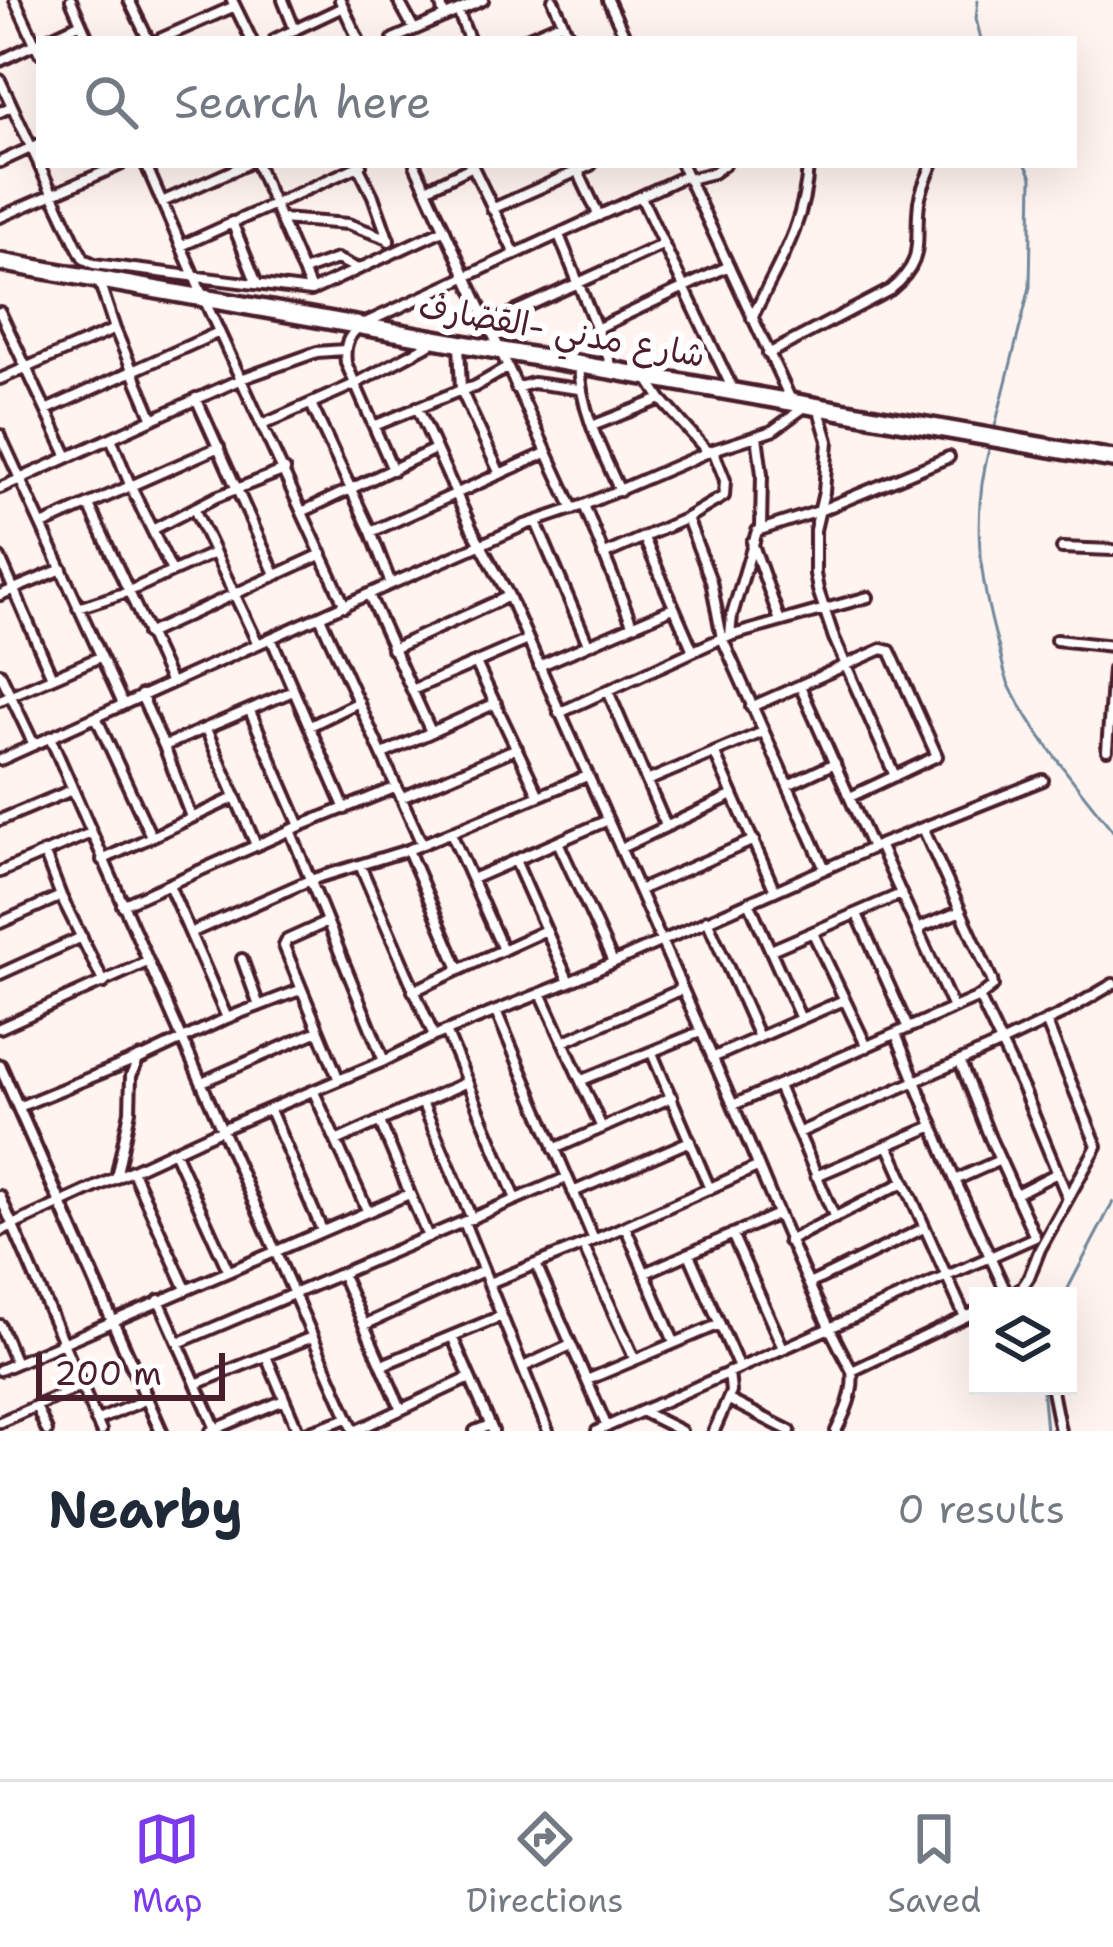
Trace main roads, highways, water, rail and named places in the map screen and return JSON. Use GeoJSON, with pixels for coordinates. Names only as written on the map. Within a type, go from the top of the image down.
{"type":"FeatureCollection","features":[{"type":"Feature","properties":{"kind":"highway","name":"شارع مدني -القضارف"},"geometry":{"type":"LineString","coordinates":[[0,262],[1113,459]]}},
{"type":"Feature","properties":{"kind":"waterway"},"geometry":{"type":"LineString","coordinates":[[978,0],[980,36]]}},
{"type":"Feature","properties":{"kind":"waterway"},"geometry":{"type":"LineString","coordinates":[[994,430],[1030,287],[1032,177],[1028,168]]}},
{"type":"Feature","properties":{"kind":"waterway"},"geometry":{"type":"LineString","coordinates":[[990,445],[981,496],[980,546],[986,595],[1007,679],[1046,744],[1113,831]]}},
{"type":"Feature","properties":{"kind":"waterway"},"geometry":{"type":"LineString","coordinates":[[1069,1287],[1113,1202]]}},
{"type":"Feature","properties":{"kind":"waterway"},"geometry":{"type":"LineString","coordinates":[[1043,1395],[1046,1431]]}}]}
